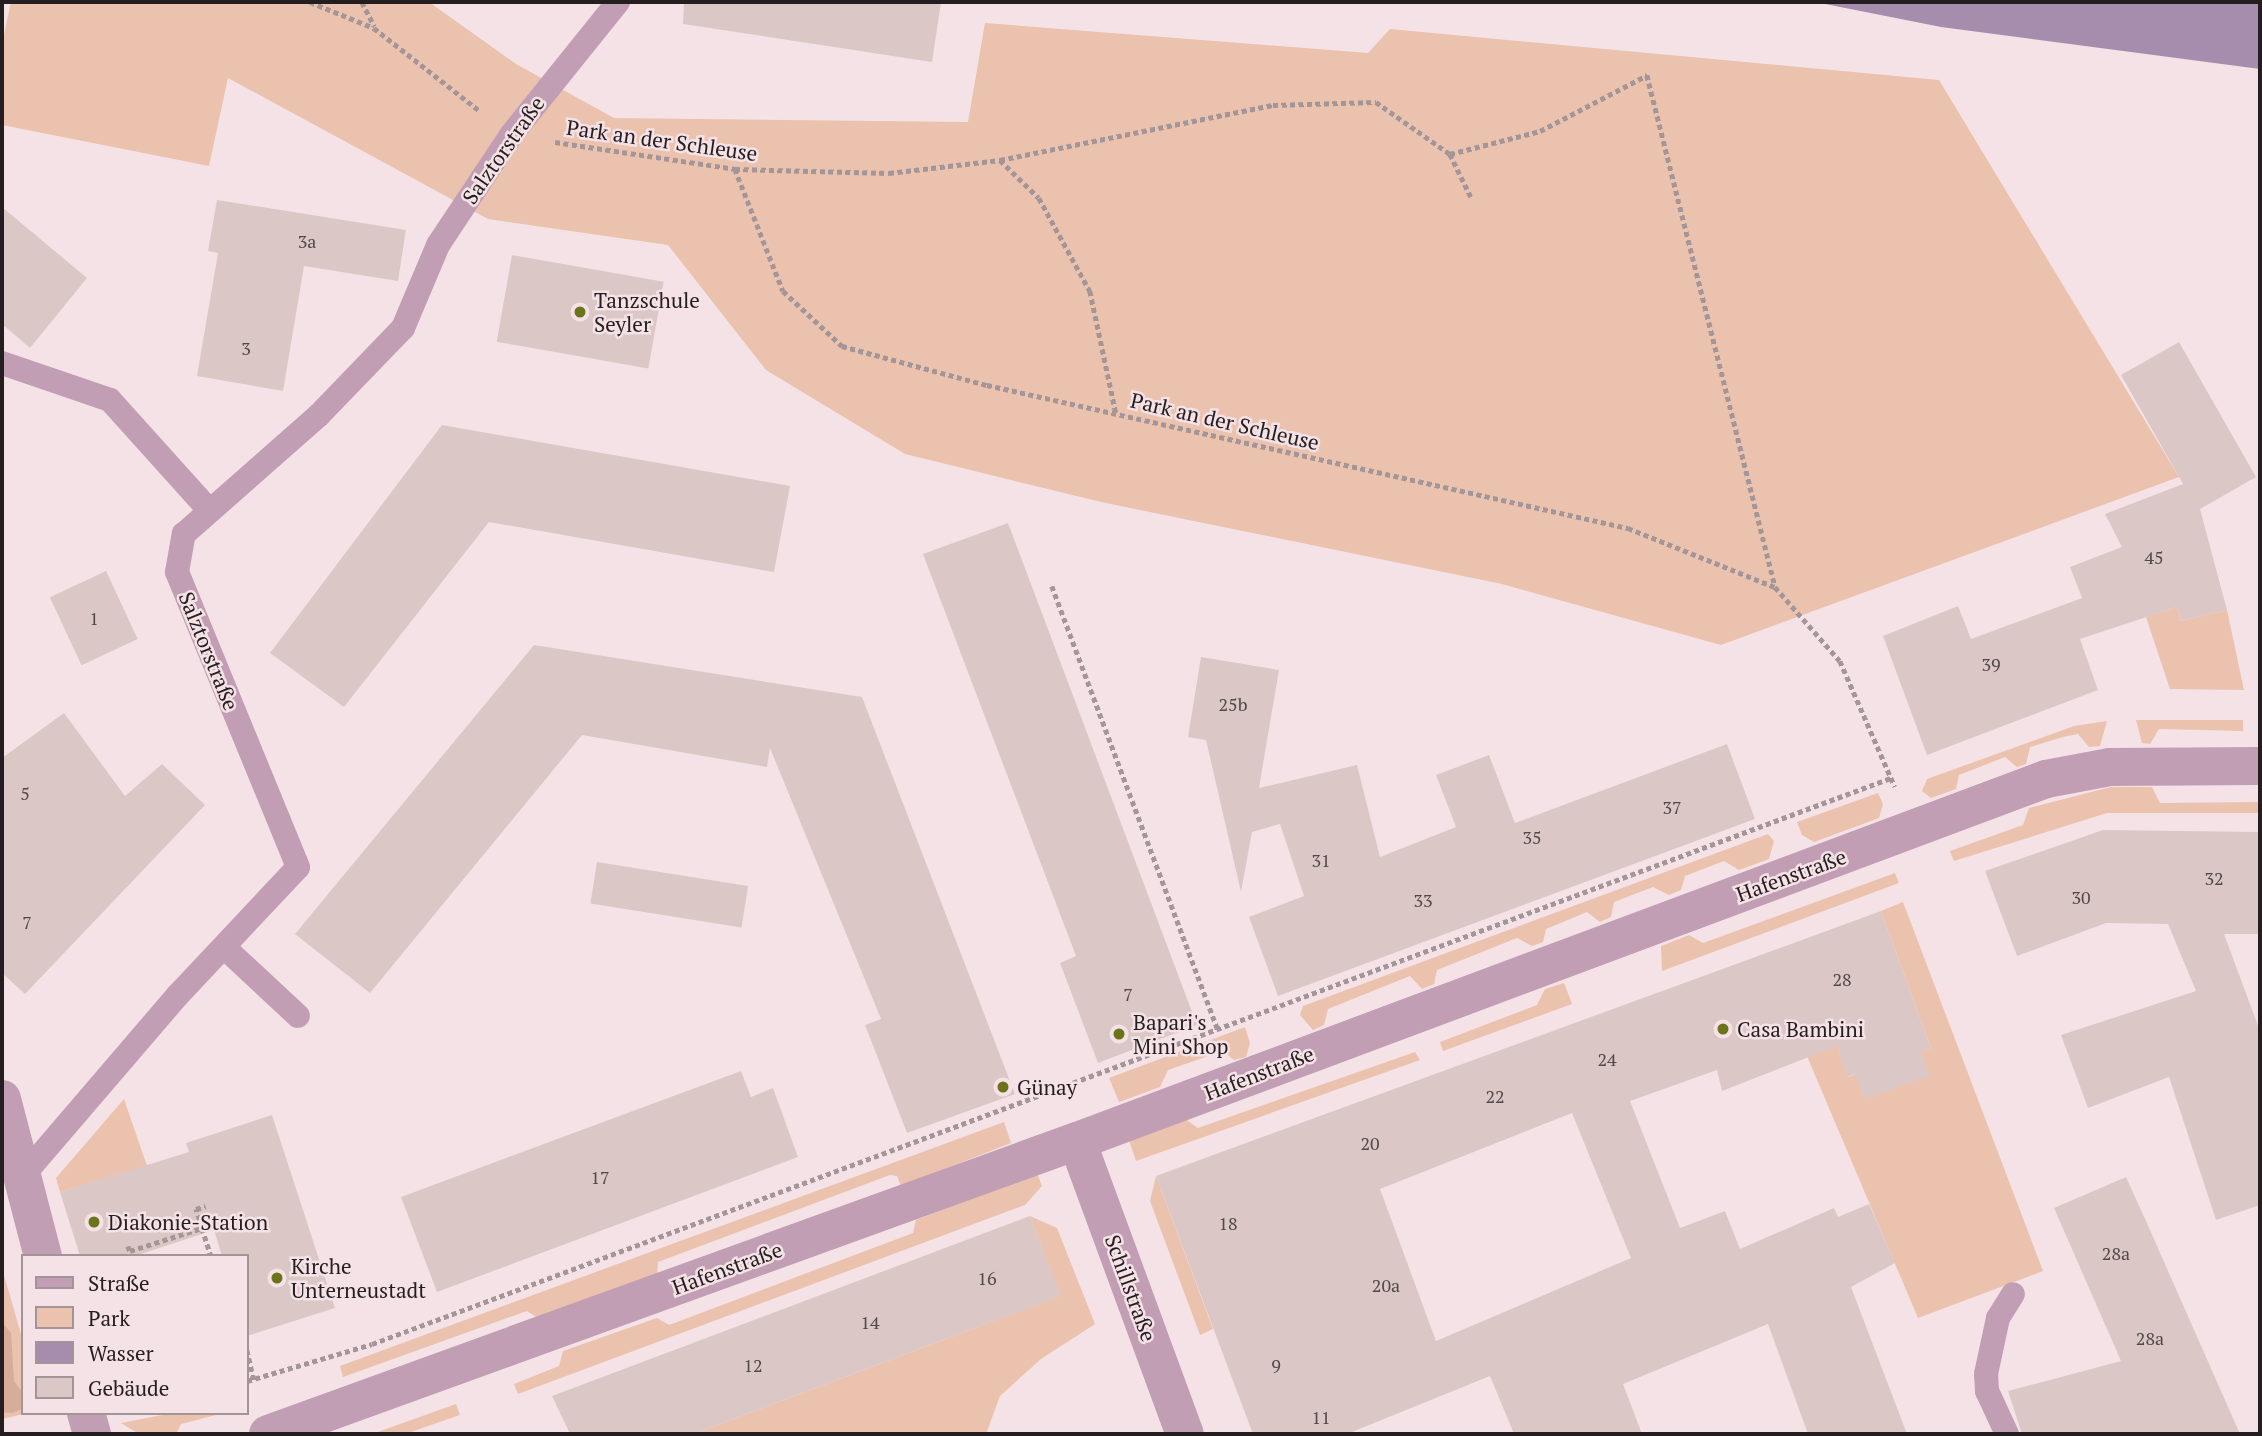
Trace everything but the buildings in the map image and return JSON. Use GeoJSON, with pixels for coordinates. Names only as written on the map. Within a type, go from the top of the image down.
{"type":"FeatureCollection","features":[{"type":"Feature","properties":{"kind":"street","name":"Hafenstraße"},"geometry":{"type":"LineString","coordinates":[[268,1434],[1077,1141],[2046,779],[2110,767],[2260,765]]}},
{"type":"Feature","properties":{"kind":"street"},"geometry":{"type":"LineString","coordinates":[[2,1099],[42,1254]]}},
{"type":"Feature","properties":{"kind":"street","name":"Schillstraße"},"geometry":{"type":"LineString","coordinates":[[1077,1141],[1185,1434]]}},
{"type":"Feature","properties":{"kind":"street"},"geometry":{"type":"LineString","coordinates":[[87,1415],[92,1434]]}},
{"type":"Feature","properties":{"kind":"lane","name":"Salztorstraße"},"geometry":{"type":"LineString","coordinates":[[21,1178],[298,867],[177,572],[184,534],[319,415],[403,328],[438,246],[510,135],[618,2]]}},
{"type":"Feature","properties":{"kind":"lane"},"geometry":{"type":"LineString","coordinates":[[2,363],[110,400],[210,511]]}},
{"type":"Feature","properties":{"kind":"lane"},"geometry":{"type":"LineString","coordinates":[[224,947],[298,1016]]}},
{"type":"Feature","properties":{"kind":"lane"},"geometry":{"type":"LineString","coordinates":[[2007,1434],[1987,1391],[1986,1374],[1998,1318],[2013,1294]]}},
{"type":"Feature","properties":{"kind":"path"},"geometry":{"type":"LineString","coordinates":[[310,2],[374,28],[510,135]]}},
{"type":"Feature","properties":{"kind":"path"},"geometry":{"type":"LineString","coordinates":[[362,2],[374,28]]}},
{"type":"Feature","properties":{"kind":"path"},"geometry":{"type":"LineString","coordinates":[[1450,154],[1540,131],[1647,75],[1775,587]]}},
{"type":"Feature","properties":{"kind":"path"},"geometry":{"type":"LineString","coordinates":[[1000,160],[1273,105],[1376,102],[1450,154],[1471,197]]}},
{"type":"Feature","properties":{"kind":"path","name":"Park an der Schleuse"},"geometry":{"type":"LineString","coordinates":[[510,135],[735,169],[889,173],[1000,160],[1039,198],[1090,291],[1116,413],[1628,528],[1775,587],[1840,661],[1891,778],[1218,1030]]}},
{"type":"Feature","properties":{"kind":"path"},"geometry":{"type":"LineString","coordinates":[[735,169],[783,291],[842,346],[1116,413]]}},
{"type":"Feature","properties":{"kind":"path"},"geometry":{"type":"LineString","coordinates":[[248,1381],[372,1344],[1218,1030],[1052,586]]}},
{"type":"Feature","properties":{"kind":"path"},"geometry":{"type":"LineString","coordinates":[[206,1206],[196,1209],[210,1254]]}},
{"type":"Feature","properties":{"kind":"path"},"geometry":{"type":"LineString","coordinates":[[128,1246],[130,1251],[202,1228]]}},
{"type":"Feature","properties":{"kind":"path"},"geometry":{"type":"LineString","coordinates":[[248,1354],[254,1380]]}},
{"type":"Feature","properties":{"kind":"green space"},"geometry":{"type":"Polygon","coordinates":[[[11,2],[429,2],[516,64],[614,118],[968,122],[985,23],[1368,53],[1390,29],[1939,80],[2179,477],[1721,645],[1502,584],[1101,502],[905,454],[766,370],[668,245],[488,219],[228,78],[209,166],[2,125],[2,44],[11,2]]]}},
{"type":"Feature","properties":{"kind":"green space"},"geometry":{"type":"Polygon","coordinates":[[[2177,607],[2181,621],[2227,610],[2244,690],[2170,689],[2146,617],[2177,607]]]}},
{"type":"Feature","properties":{"kind":"green space"},"geometry":{"type":"Polygon","coordinates":[[[2136,720],[2243,720],[2243,731],[2159,729],[2150,744],[2142,743],[2136,720]]]}},
{"type":"Feature","properties":{"kind":"green space"},"geometry":{"type":"Polygon","coordinates":[[[2107,721],[2100,746],[2089,747],[2078,734],[2063,737],[2030,747],[2026,764],[2017,767],[2005,757],[1959,775],[1956,789],[1931,798],[1922,791],[1927,779],[2074,726],[2107,721]]]}},
{"type":"Feature","properties":{"kind":"green space"},"geometry":{"type":"Polygon","coordinates":[[[2111,787],[2152,787],[2160,803],[2260,802],[2260,813],[2107,813],[1954,861],[1950,851],[2023,825],[2029,808],[2111,787]]]}},
{"type":"Feature","properties":{"kind":"green space"},"geometry":{"type":"Polygon","coordinates":[[[1878,793],[1883,804],[1879,818],[1814,842],[1802,835],[1797,822],[1878,793]]]}},
{"type":"Feature","properties":{"kind":"green space"},"geometry":{"type":"Polygon","coordinates":[[[1768,834],[1774,841],[1769,859],[1739,870],[1724,861],[1685,876],[1681,890],[1669,895],[1653,887],[1614,902],[1611,917],[1600,922],[1587,912],[1546,929],[1543,942],[1532,946],[1517,938],[1437,970],[1434,984],[1422,989],[1410,976],[1328,1009],[1324,1025],[1313,1030],[1300,1015],[1303,1006],[1768,834]]]}},
{"type":"Feature","properties":{"kind":"green space"},"geometry":{"type":"Polygon","coordinates":[[[1895,873],[1899,883],[1662,971],[1661,946],[1689,935],[1703,943],[1895,873]]]}},
{"type":"Feature","properties":{"kind":"green space"},"geometry":{"type":"Polygon","coordinates":[[[1903,902],[2043,1271],[1918,1318],[1801,1042],[1823,1006],[1848,1077],[1931,1048],[1881,911],[1903,902]]]}},
{"type":"Feature","properties":{"kind":"green space"},"geometry":{"type":"Polygon","coordinates":[[[1564,983],[1572,1004],[1443,1051],[1440,1042],[1537,1005],[1545,989],[1564,983]]]}},
{"type":"Feature","properties":{"kind":"green space"},"geometry":{"type":"Polygon","coordinates":[[[1245,1027],[1250,1043],[1246,1057],[1234,1060],[1223,1051],[1168,1070],[1160,1087],[1119,1102],[1109,1078],[1245,1027]]]}},
{"type":"Feature","properties":{"kind":"green space"},"geometry":{"type":"Polygon","coordinates":[[[1415,1052],[1420,1060],[1136,1161],[1129,1140],[1184,1118],[1198,1128],[1415,1052]]]}},
{"type":"Feature","properties":{"kind":"green space"},"geometry":{"type":"Polygon","coordinates":[[[124,1099],[147,1166],[60,1192],[56,1178],[124,1099]]]}},
{"type":"Feature","properties":{"kind":"green space"},"geometry":{"type":"Polygon","coordinates":[[[1004,1122],[1011,1143],[901,1186],[897,1176],[890,1175],[658,1262],[657,1277],[541,1320],[527,1311],[343,1377],[340,1366],[1004,1122]]]}},
{"type":"Feature","properties":{"kind":"green space"},"geometry":{"type":"Polygon","coordinates":[[[1037,1173],[1042,1186],[1025,1205],[518,1394],[514,1384],[559,1366],[563,1351],[657,1318],[669,1325],[913,1233],[916,1220],[1037,1173]]]}},
{"type":"Feature","properties":{"kind":"green space"},"geometry":{"type":"Polygon","coordinates":[[[1156,1176],[1213,1329],[1200,1335],[1150,1201],[1156,1176]]]}},
{"type":"Feature","properties":{"kind":"green space"},"geometry":{"type":"Polygon","coordinates":[[[1030,1216],[1057,1228],[1095,1324],[1041,1359],[1000,1396],[986,1434],[694,1434],[1060,1296],[1030,1216]]]}},
{"type":"Feature","properties":{"kind":"green space"},"geometry":{"type":"Polygon","coordinates":[[[2,1268],[21,1334],[21,1415],[2,1419],[2,1268]]]}},
{"type":"Feature","properties":{"kind":"green space"},"geometry":{"type":"Polygon","coordinates":[[[456,1404],[460,1415],[405,1434],[372,1434],[456,1404]]]}},
{"type":"Feature","properties":{"kind":"green space"},"geometry":{"type":"Polygon","coordinates":[[[163,1415],[216,1415],[181,1424],[176,1434],[139,1434],[121,1423],[163,1415]]]}},
{"type":"Feature","properties":{"kind":"shaded area"},"geometry":{"type":"Polygon","coordinates":[[[2,1322],[11,1333],[14,1381],[21,1390],[21,1409],[13,1413],[2,1412],[2,1322]]]}},
{"type":"Feature","properties":{"kind":"water"},"geometry":{"type":"Polygon","coordinates":[[[1815,2],[2260,2],[2260,69],[1941,27],[1815,2]]]}},
{"type":"Feature","properties":{"kind":"place","name":"Tanzschule Seyler"},"geometry":{"type":"Point","coordinates":[580,312]}},
{"type":"Feature","properties":{"kind":"place","name":"Casa Bambini"},"geometry":{"type":"Point","coordinates":[1723,1029]}},
{"type":"Feature","properties":{"kind":"place","name":"Bapari's Mini Shop"},"geometry":{"type":"Point","coordinates":[1119,1034]}},
{"type":"Feature","properties":{"kind":"place","name":"Günay"},"geometry":{"type":"Point","coordinates":[1003,1087]}},
{"type":"Feature","properties":{"kind":"place","name":"Diakonie-Station"},"geometry":{"type":"Point","coordinates":[94,1222]}},
{"type":"Feature","properties":{"kind":"place","name":"Kirche Unterneustadt"},"geometry":{"type":"Point","coordinates":[277,1278]}}]}
